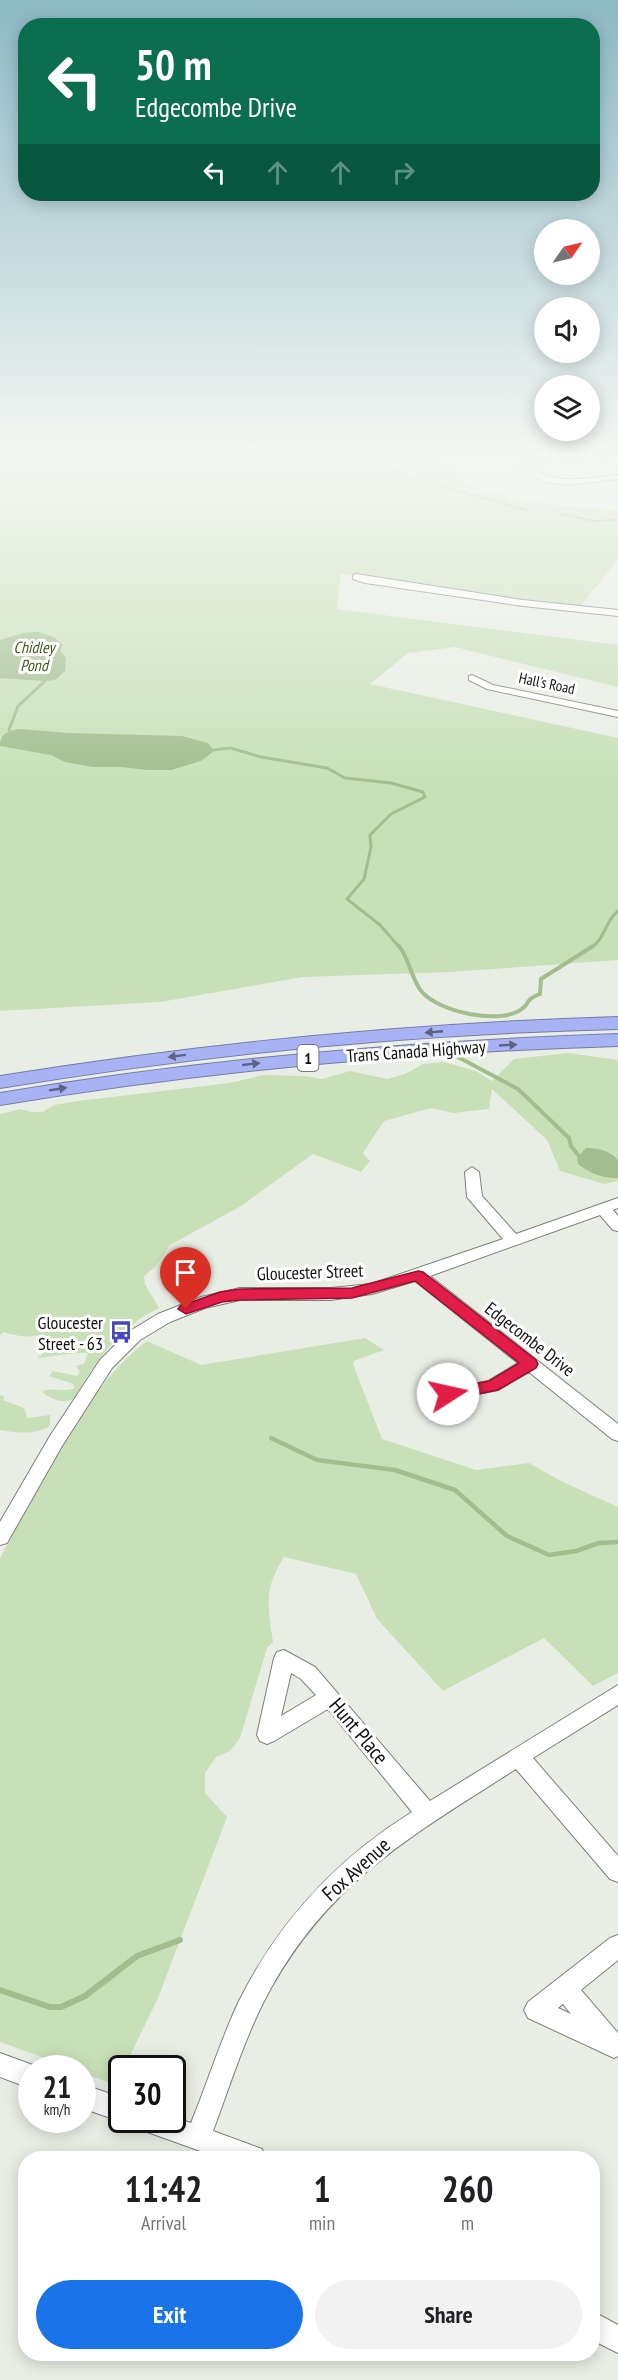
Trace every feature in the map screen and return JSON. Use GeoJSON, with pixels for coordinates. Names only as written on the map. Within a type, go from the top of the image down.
{"type":"FeatureCollection","features":[{"type":"Feature","properties":{"kind":"highway","name":"Trans Canada Highway"},"geometry":{"type":"LineString","coordinates":[[0,1082],[89,1066],[267,1045],[444,1031],[618,1023]]}},
{"type":"Feature","properties":{"kind":"highway","name":"Trans Canada Highway"},"geometry":{"type":"LineString","coordinates":[[0,1099],[175,1072],[296,1059],[448,1048],[618,1040]]}},
{"type":"Feature","properties":{"kind":"street"},"geometry":{"type":"LineString","coordinates":[[356,576],[365,580],[485,598],[618,613]]}},
{"type":"Feature","properties":{"kind":"street","name":"Hall's Road"},"geometry":{"type":"LineString","coordinates":[[472,678],[490,687],[618,714]]}},
{"type":"Feature","properties":{"kind":"street"},"geometry":{"type":"LineString","coordinates":[[472,1172],[476,1197],[512,1240]]}},
{"type":"Feature","properties":{"kind":"street","name":"Gloucester Street"},"geometry":{"type":"LineString","coordinates":[[0,1538],[82,1397],[106,1364],[140,1332],[164,1318],[220,1297],[261,1293],[352,1293],[418,1275],[618,1203]]}},
{"type":"Feature","properties":{"kind":"street"},"geometry":{"type":"LineString","coordinates":[[603,1208],[618,1226]]}},
{"type":"Feature","properties":{"kind":"street","name":"Edgecombe Drive"},"geometry":{"type":"LineString","coordinates":[[418,1275],[618,1434]]}},
{"type":"Feature","properties":{"kind":"street"},"geometry":{"type":"LineString","coordinates":[[448,1394],[492,1386],[531,1364]]}},
{"type":"Feature","properties":{"kind":"street","name":"Hunt Place"},"geometry":{"type":"LineString","coordinates":[[330,1697],[267,1735],[284,1658],[308,1673],[330,1697],[426,1814]]}},
{"type":"Feature","properties":{"kind":"street","name":"Fox Avenue"},"geometry":{"type":"LineString","coordinates":[[198,2138],[246,2013],[264,1978],[311,1909],[340,1879],[391,1837],[618,1694]]}},
{"type":"Feature","properties":{"kind":"street"},"geometry":{"type":"LineString","coordinates":[[519,1757],[618,1872]]}},
{"type":"Feature","properties":{"kind":"street"},"geometry":{"type":"LineString","coordinates":[[565,1989],[618,1947]]}},
{"type":"Feature","properties":{"kind":"street"},"geometry":{"type":"LineString","coordinates":[[0,2065],[18,2072]]}},
{"type":"Feature","properties":{"kind":"street"},"geometry":{"type":"LineString","coordinates":[[184,2133],[234,2151]]}},
{"type":"Feature","properties":{"kind":"street"},"geometry":{"type":"LineString","coordinates":[[600,2329],[618,2340]]}},
{"type":"Feature","properties":{"kind":"shaded area"},"geometry":{"type":"Polygon","coordinates":[[[0,563],[615,563],[579,608],[341,574],[337,609],[618,645],[618,687],[455,647],[408,653],[370,684],[618,738],[618,960],[451,972],[303,977],[160,1002],[0,1011],[0,563]]]}},
{"type":"Feature","properties":{"kind":"shaded area"},"geometry":{"type":"Polygon","coordinates":[[[568,1053],[618,1060],[618,1181],[604,1184],[560,1171],[547,1140],[492,1089],[489,1109],[453,1113],[431,1108],[384,1121],[363,1153],[370,1161],[361,1172],[313,1154],[241,1206],[170,1245],[155,1267],[144,1276],[145,1284],[159,1308],[120,1335],[100,1358],[74,1398],[70,1400],[57,1400],[42,1392],[75,1388],[73,1384],[49,1376],[53,1371],[77,1376],[80,1372],[76,1366],[84,1364],[88,1353],[37,1358],[52,1346],[53,1342],[44,1334],[24,1336],[4,1332],[0,1335],[0,1114],[20,1109],[43,1112],[54,1105],[230,1083],[263,1075],[305,1076],[322,1079],[350,1071],[387,1079],[405,1074],[423,1064],[444,1062],[476,1071],[492,1081],[514,1059],[568,1053]]]}},
{"type":"Feature","properties":{"kind":"shaded area"},"geometry":{"type":"Polygon","coordinates":[[[365,1338],[384,1350],[354,1361],[353,1364],[382,1439],[476,1470],[529,1463],[561,1481],[618,1507],[618,1673],[593,1686],[544,1638],[443,1691],[377,1619],[356,1574],[284,1557],[270,1589],[269,1608],[273,1642],[267,1648],[240,1738],[230,1751],[216,1757],[205,1773],[205,1793],[227,1817],[158,1998],[130,2055],[108,2055],[108,2082],[96,2078],[96,2055],[36,2055],[0,2042],[0,1558],[89,1404],[109,1377],[133,1352],[147,1341],[201,1365],[365,1338]]]}},
{"type":"Feature","properties":{"kind":"shaded area"},"geometry":{"type":"Polygon","coordinates":[[[0,1395],[5,1397],[3,1400],[24,1408],[27,1418],[50,1415],[50,1426],[32,1432],[0,1430],[0,1395]]]}},
{"type":"Feature","properties":{"kind":"water","name":"Chidley Pond"},"geometry":{"type":"Polygon","coordinates":[[[38,632],[54,637],[63,645],[60,650],[66,658],[65,671],[55,680],[0,678],[0,640],[23,633],[38,632]]]}},
{"type":"Feature","properties":{"kind":"water"},"geometry":{"type":"Polygon","coordinates":[[[21,729],[68,733],[182,736],[208,743],[214,751],[201,761],[171,770],[93,767],[65,762],[51,755],[0,746],[3,735],[21,729]]]}},
{"type":"Feature","properties":{"kind":"water"},"geometry":{"type":"Polygon","coordinates":[[[586,1148],[603,1150],[615,1157],[618,1160],[618,1178],[597,1175],[578,1164],[577,1158],[586,1148]]]}},
{"type":"Feature","properties":{"kind":"waterway"},"geometry":{"type":"LineString","coordinates":[[9,730],[18,706],[45,681]]}},
{"type":"Feature","properties":{"kind":"waterway"},"geometry":{"type":"LineString","coordinates":[[213,750],[230,748],[261,757],[327,768],[345,778],[391,783],[423,792],[425,797],[391,814],[370,835],[371,847],[364,879],[347,899],[380,925],[400,948]]}},
{"type":"Feature","properties":{"kind":"waterway"},"geometry":{"type":"LineString","coordinates":[[591,948],[618,911]]}},
{"type":"Feature","properties":{"kind":"waterway"},"geometry":{"type":"LineString","coordinates":[[399,946],[418,987],[430,999],[456,1011],[486,1016],[501,1016],[523,1008],[530,999],[540,994],[541,979],[593,946]]}},
{"type":"Feature","properties":{"kind":"waterway"},"geometry":{"type":"LineString","coordinates":[[458,1057],[518,1089],[569,1138],[571,1146],[579,1156]]}},
{"type":"Feature","properties":{"kind":"waterway"},"geometry":{"type":"LineString","coordinates":[[271,1438],[317,1460],[395,1470],[455,1490],[507,1536],[549,1555],[576,1551],[599,1543],[618,1542]]}},
{"type":"Feature","properties":{"kind":"waterway"},"geometry":{"type":"LineString","coordinates":[[0,1990],[50,2007],[61,2007],[85,1996],[137,1956],[180,1940]]}},
{"type":"Feature","properties":{"kind":"place","name":"Gloucester Street - 63"},"geometry":{"type":"Point","coordinates":[121,1332]}},
{"type":"Feature","properties":{"kind":"route"},"geometry":{"type":"LineString","coordinates":[[186,1309],[220,1297],[240,1294],[352,1293],[392,1284],[418,1275],[531,1364],[492,1386],[448,1394]]}}]}
